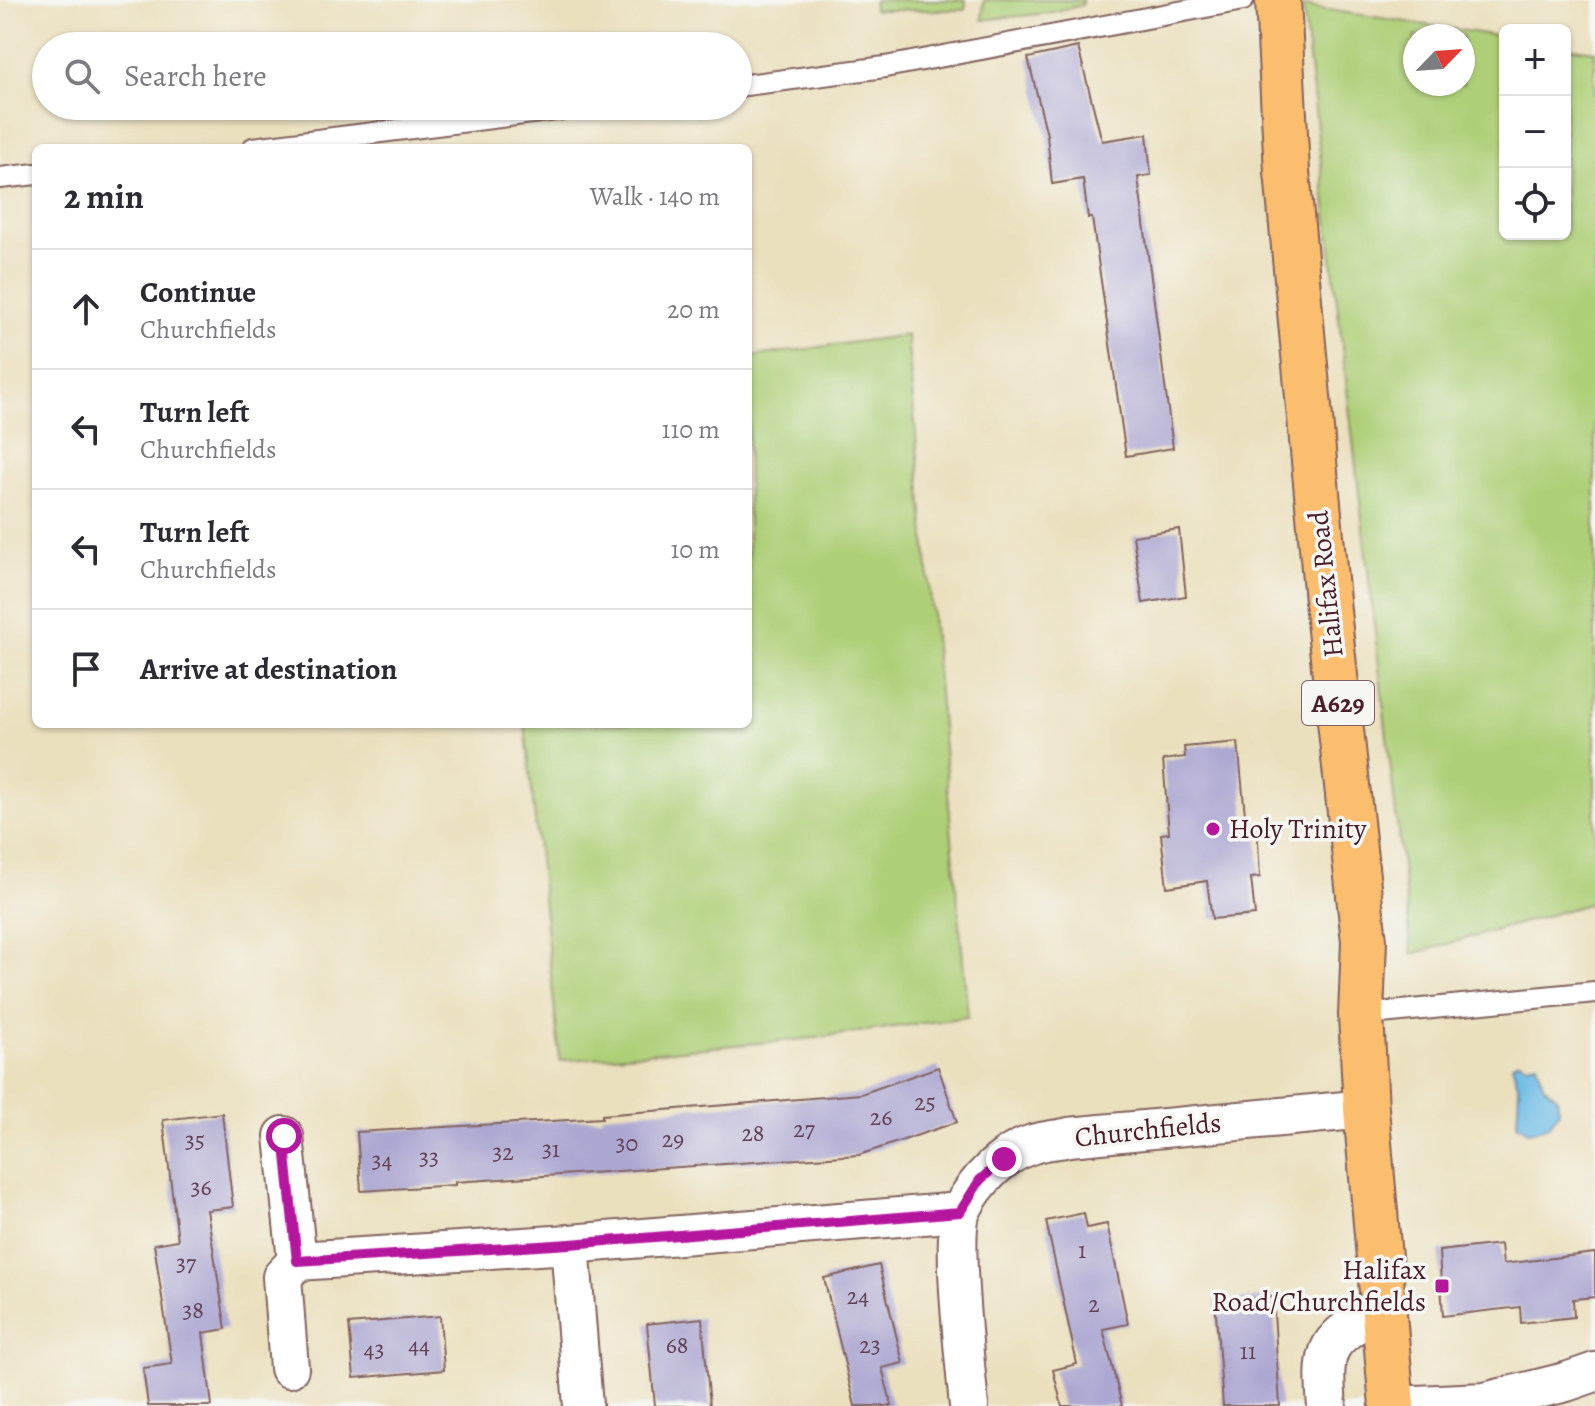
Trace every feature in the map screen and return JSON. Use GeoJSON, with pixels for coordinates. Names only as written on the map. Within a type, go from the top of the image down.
{"type":"FeatureCollection","features":[{"type":"Feature","properties":{"kind":"highway","name":"Halifax Road"},"geometry":{"type":"LineString","coordinates":[[1278,0],[1288,188],[1328,611],[1364,941],[1361,1015],[1366,1109],[1392,1406]]}},
{"type":"Feature","properties":{"kind":"street","name":"Churchfields"},"geometry":{"type":"LineString","coordinates":[[960,1212],[980,1180],[1004,1159],[1031,1144],[1069,1137],[1366,1109]]}},
{"type":"Feature","properties":{"kind":"street"},"geometry":{"type":"LineString","coordinates":[[284,1136],[297,1261]]}},
{"type":"Feature","properties":{"kind":"street"},"geometry":{"type":"LineString","coordinates":[[289,1368],[282,1277],[297,1261],[570,1244],[960,1212],[958,1249],[969,1406]]}},
{"type":"Feature","properties":{"kind":"street"},"geometry":{"type":"LineString","coordinates":[[570,1244],[583,1406]]}},
{"type":"Feature","properties":{"kind":"street"},"geometry":{"type":"LineString","coordinates":[[1327,1406],[1324,1369],[1331,1343],[1383,1307]]}},
{"type":"Feature","properties":{"kind":"street"},"geometry":{"type":"LineString","coordinates":[[1392,1406],[1485,1402],[1595,1372]]}},
{"type":"Feature","properties":{"kind":"lane"},"geometry":{"type":"LineString","coordinates":[[752,84],[885,67],[1243,0]]}},
{"type":"Feature","properties":{"kind":"lane"},"geometry":{"type":"LineString","coordinates":[[285,144],[477,120]]}},
{"type":"Feature","properties":{"kind":"lane"},"geometry":{"type":"LineString","coordinates":[[0,178],[32,174]]}},
{"type":"Feature","properties":{"kind":"lane"},"geometry":{"type":"LineString","coordinates":[[1361,1015],[1595,992]]}},
{"type":"Feature","properties":{"kind":"green space"},"geometry":{"type":"Polygon","coordinates":[[[874,0],[966,0],[965,10],[873,10],[874,0]]]}},
{"type":"Feature","properties":{"kind":"green space"},"geometry":{"type":"Polygon","coordinates":[[[984,0],[1082,0],[1082,5],[1048,13],[982,20],[984,0]]]}},
{"type":"Feature","properties":{"kind":"green space"},"geometry":{"type":"Polygon","coordinates":[[[1303,6],[1420,24],[1403,24],[1403,96],[1475,96],[1475,32],[1499,36],[1499,240],[1571,240],[1571,48],[1595,51],[1595,902],[1412,954],[1303,6]]]}},
{"type":"Feature","properties":{"kind":"green space"},"geometry":{"type":"Polygon","coordinates":[[[907,335],[968,1017],[815,1038],[560,1061],[525,728],[752,728],[752,356],[907,335]]]}},
{"type":"Feature","properties":{"kind":"water"},"geometry":{"type":"Polygon","coordinates":[[[1519,1061],[1527,1065],[1537,1063],[1543,1085],[1557,1097],[1559,1112],[1549,1126],[1530,1132],[1517,1124],[1519,1089],[1512,1064],[1519,1061]]]}},
{"type":"Feature","properties":{"kind":"building"},"geometry":{"type":"Polygon","coordinates":[[[1078,47],[1102,141],[1147,134],[1151,175],[1138,177],[1173,448],[1126,456],[1092,218],[1088,218],[1083,179],[1052,184],[1047,135],[1028,58],[1078,47]]]}},
{"type":"Feature","properties":{"kind":"building"},"geometry":{"type":"Polygon","coordinates":[[[1179,529],[1186,596],[1143,603],[1133,536],[1179,529]]]}},
{"type":"Feature","properties":{"kind":"building","name":"Holy Trinity"},"geometry":{"type":"Polygon","coordinates":[[[1238,742],[1246,825],[1257,824],[1260,877],[1251,878],[1255,915],[1212,919],[1207,881],[1167,887],[1161,834],[1169,833],[1163,760],[1185,757],[1184,747],[1238,742]]]}},
{"type":"Feature","properties":{"kind":"building"},"geometry":{"type":"Polygon","coordinates":[[[938,1067],[957,1122],[859,1155],[361,1191],[357,1132],[602,1118],[602,1115],[861,1094],[938,1067]]]}},
{"type":"Feature","properties":{"kind":"building"},"geometry":{"type":"Polygon","coordinates":[[[222,1113],[233,1207],[207,1210],[226,1329],[203,1333],[212,1406],[148,1406],[143,1368],[172,1364],[154,1244],[178,1240],[163,1120],[222,1113]]]}},
{"type":"Feature","properties":{"kind":"building"},"geometry":{"type":"Polygon","coordinates":[[[1084,1213],[1087,1228],[1107,1224],[1128,1324],[1103,1329],[1122,1406],[1062,1406],[1053,1370],[1077,1364],[1046,1221],[1084,1213]]]}},
{"type":"Feature","properties":{"kind":"building"},"geometry":{"type":"Polygon","coordinates":[[[1501,1244],[1503,1264],[1595,1253],[1595,1297],[1573,1299],[1574,1317],[1521,1323],[1520,1307],[1443,1316],[1439,1251],[1501,1244]]]}},
{"type":"Feature","properties":{"kind":"building"},"geometry":{"type":"Polygon","coordinates":[[[879,1265],[903,1363],[882,1368],[892,1406],[855,1406],[824,1278],[879,1265]]]}},
{"type":"Feature","properties":{"kind":"building"},"geometry":{"type":"Polygon","coordinates":[[[1273,1297],[1280,1406],[1223,1406],[1215,1301],[1273,1297]]]}},
{"type":"Feature","properties":{"kind":"building"},"geometry":{"type":"Polygon","coordinates":[[[440,1316],[444,1370],[354,1378],[349,1324],[440,1316]]]}},
{"type":"Feature","properties":{"kind":"building"},"geometry":{"type":"Polygon","coordinates":[[[702,1318],[710,1406],[655,1406],[647,1324],[702,1318]]]}},
{"type":"Feature","properties":{"kind":"place","name":"Holy Trinity"},"geometry":{"type":"Point","coordinates":[1213,829]}},
{"type":"Feature","properties":{"kind":"place","name":"Halifax Road/Churchfields"},"geometry":{"type":"Point","coordinates":[1442,1286]}},
{"type":"Feature","properties":{"kind":"route"},"geometry":{"type":"LineString","coordinates":[[284,1136],[297,1261],[570,1244],[960,1212],[980,1180],[1004,1159]]}}]}
